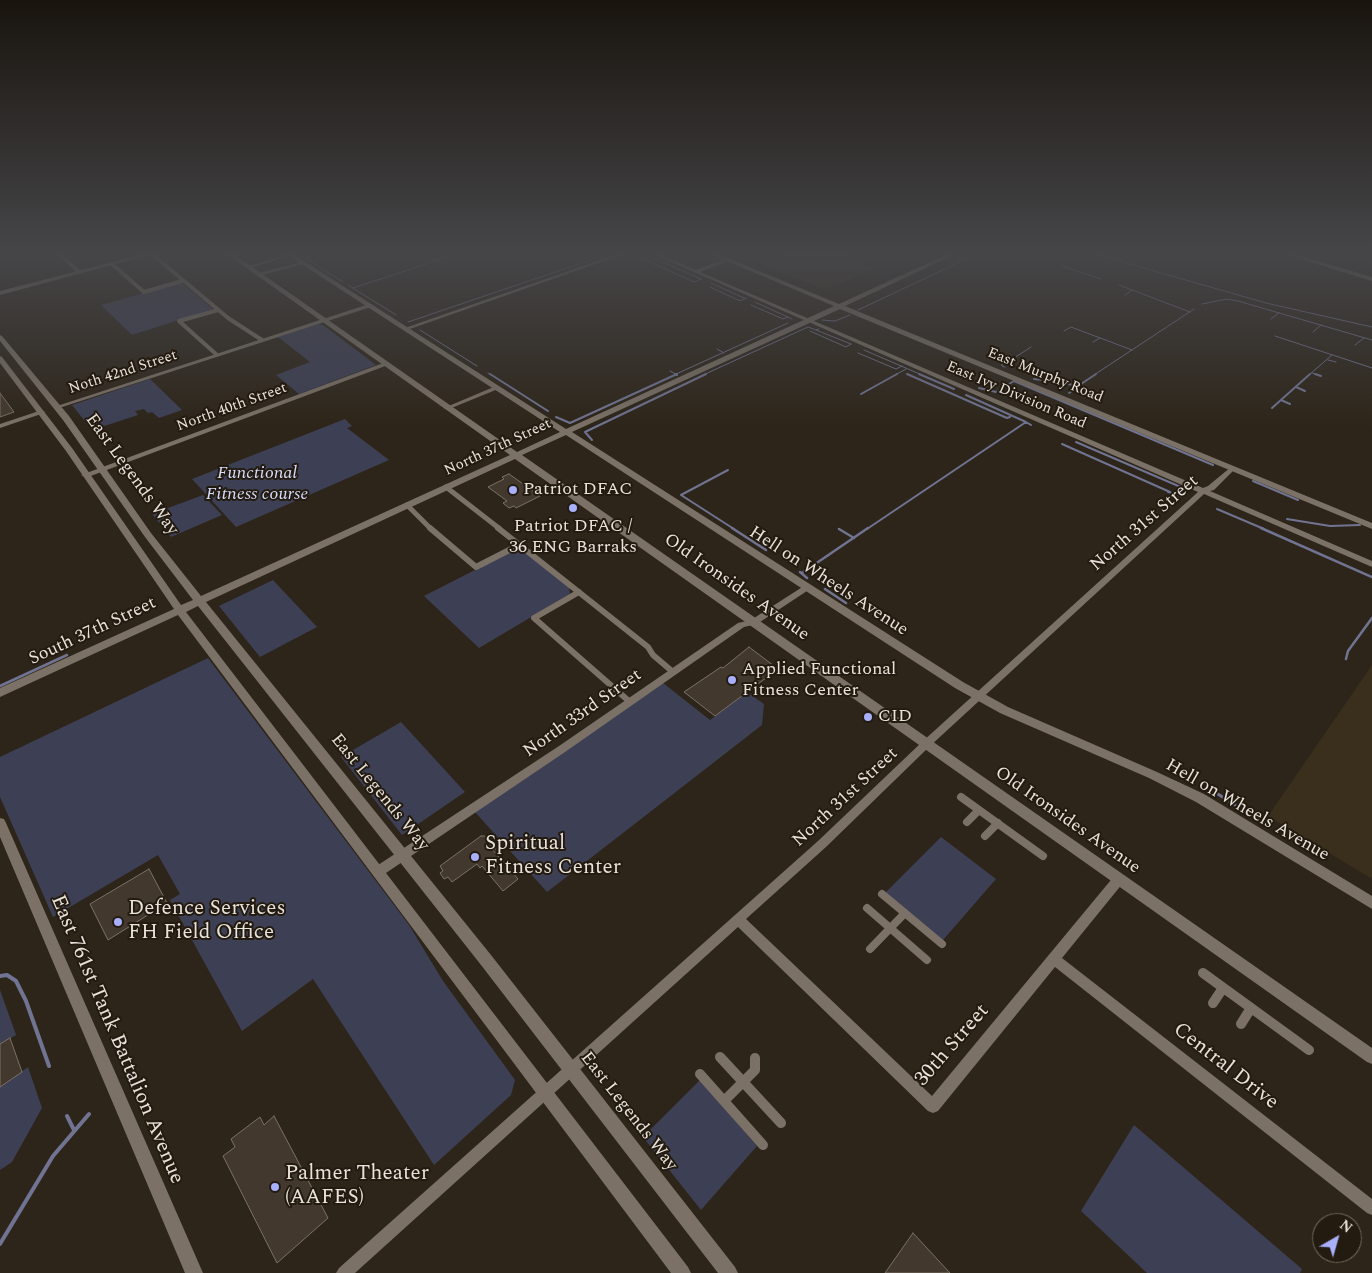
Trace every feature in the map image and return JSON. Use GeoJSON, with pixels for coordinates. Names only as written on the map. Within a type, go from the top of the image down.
{"type":"FeatureCollection","features":[{"type":"Feature","properties":{"kind":"street"},"geometry":{"type":"LineString","coordinates":[[213,311],[179,322],[217,355]]}},
{"type":"Feature","properties":{"kind":"street"},"geometry":{"type":"LineString","coordinates":[[220,311],[249,334],[262,340]]}},
{"type":"Feature","properties":{"kind":"street","name":"Old Ironsides Avenue"},"geometry":{"type":"LineString","coordinates":[[311,311],[1372,1057]]}},
{"type":"Feature","properties":{"kind":"street","name":"Noth 42nd Street"},"geometry":{"type":"LineString","coordinates":[[57,408],[351,311]]}},
{"type":"Feature","properties":{"kind":"street","name":"Hell on Wheels Avenue"},"geometry":{"type":"LineString","coordinates":[[377,311],[807,588],[979,696],[1200,798],[1372,904]]}},
{"type":"Feature","properties":{"kind":"street"},"geometry":{"type":"LineString","coordinates":[[405,329],[456,311]]}},
{"type":"Feature","properties":{"kind":"street","name":"East Ivy Division Road"},"geometry":{"type":"LineString","coordinates":[[788,311],[1372,564]]}},
{"type":"Feature","properties":{"kind":"street","name":"North 37th Street"},"geometry":{"type":"LineString","coordinates":[[200,602],[827,311]]}},
{"type":"Feature","properties":{"kind":"street","name":"East Murphy Road"},"geometry":{"type":"LineString","coordinates":[[852,311],[1372,526]]}},
{"type":"Feature","properties":{"kind":"street","name":"East Legends Way"},"geometry":{"type":"LineString","coordinates":[[0,336],[66,418],[103,468],[148,535],[200,602],[403,855],[729,1273]]}},
{"type":"Feature","properties":{"kind":"street","name":"East Legends Way"},"geometry":{"type":"LineString","coordinates":[[0,358],[42,412],[180,611],[682,1273]]}},
{"type":"Feature","properties":{"kind":"street","name":"North 40th Street"},"geometry":{"type":"LineString","coordinates":[[85,475],[386,364]]}},
{"type":"Feature","properties":{"kind":"street"},"geometry":{"type":"LineString","coordinates":[[448,408],[496,388]]}},
{"type":"Feature","properties":{"kind":"street"},"geometry":{"type":"LineString","coordinates":[[35,404],[47,408],[57,408]]}},
{"type":"Feature","properties":{"kind":"street"},"geometry":{"type":"LineString","coordinates":[[0,426],[42,412],[53,413],[66,418]]}},
{"type":"Feature","properties":{"kind":"street","name":"North 31st Street"},"geometry":{"type":"LineString","coordinates":[[344,1273],[568,1069],[822,844],[926,744],[1203,491],[1211,488],[1233,468]]}},
{"type":"Feature","properties":{"kind":"street"},"geometry":{"type":"LineString","coordinates":[[446,487],[648,647],[653,656],[673,672]]}},
{"type":"Feature","properties":{"kind":"street"},"geometry":{"type":"LineString","coordinates":[[408,505],[418,514],[421,521],[476,567],[519,544]]}},
{"type":"Feature","properties":{"kind":"street","name":"North 33rd Street"},"geometry":{"type":"LineString","coordinates":[[379,871],[741,625],[754,622],[807,588]]}},
{"type":"Feature","properties":{"kind":"street"},"geometry":{"type":"LineString","coordinates":[[579,592],[534,618],[630,702]]}},
{"type":"Feature","properties":{"kind":"street","name":"South 37th Street"},"geometry":{"type":"LineString","coordinates":[[0,693],[200,602]]}},
{"type":"Feature","properties":{"kind":"street"},"geometry":{"type":"LineString","coordinates":[[961,796],[1043,856]]}},
{"type":"Feature","properties":{"kind":"street"},"geometry":{"type":"LineString","coordinates":[[967,822],[979,810]]}},
{"type":"Feature","properties":{"kind":"street","name":"East 761st Tank Battalion Avenue"},"geometry":{"type":"LineString","coordinates":[[0,823],[194,1273]]}},
{"type":"Feature","properties":{"kind":"street"},"geometry":{"type":"LineString","coordinates":[[985,836],[998,823]]}},
{"type":"Feature","properties":{"kind":"street","name":"30th Street"},"geometry":{"type":"LineString","coordinates":[[738,919],[933,1106],[1119,879]]}},
{"type":"Feature","properties":{"kind":"street"},"geometry":{"type":"LineString","coordinates":[[882,894],[942,944]]}},
{"type":"Feature","properties":{"kind":"street"},"geometry":{"type":"LineString","coordinates":[[867,908],[928,960]]}},
{"type":"Feature","properties":{"kind":"street"},"geometry":{"type":"LineString","coordinates":[[870,949],[904,913]]}},
{"type":"Feature","properties":{"kind":"street","name":"Central Drive"},"geometry":{"type":"LineString","coordinates":[[1054,959],[1372,1208]]}},
{"type":"Feature","properties":{"kind":"street"},"geometry":{"type":"LineString","coordinates":[[1202,973],[1309,1050]]}},
{"type":"Feature","properties":{"kind":"street"},"geometry":{"type":"LineString","coordinates":[[1213,1004],[1223,988]]}},
{"type":"Feature","properties":{"kind":"street"},"geometry":{"type":"LineString","coordinates":[[1241,1024],[1250,1008]]}},
{"type":"Feature","properties":{"kind":"street"},"geometry":{"type":"LineString","coordinates":[[720,1057],[781,1123]]}},
{"type":"Feature","properties":{"kind":"street"},"geometry":{"type":"LineString","coordinates":[[724,1101],[755,1070],[755,1058]]}},
{"type":"Feature","properties":{"kind":"street"},"geometry":{"type":"LineString","coordinates":[[700,1074],[763,1144]]}},
{"type":"Feature","properties":{"kind":"shaded area"},"geometry":{"type":"Polygon","coordinates":[[[1372,665],[1372,879],[1268,816],[1372,665]]]}},
{"type":"Feature","properties":{"kind":"green space"},"geometry":{"type":"Polygon","coordinates":[[[108,311],[206,311],[132,335],[108,311]]]}},
{"type":"Feature","properties":{"kind":"green space"},"geometry":{"type":"Polygon","coordinates":[[[318,324],[323,325],[376,365],[299,394],[276,375],[310,362],[278,337],[318,324]]]}},
{"type":"Feature","properties":{"kind":"green space"},"geometry":{"type":"Polygon","coordinates":[[[150,379],[182,410],[159,418],[152,412],[148,413],[144,409],[135,411],[138,415],[92,430],[72,405],[150,379]]]}},
{"type":"Feature","properties":{"kind":"green space","name":"Functional Fitness course"},"geometry":{"type":"Polygon","coordinates":[[[345,419],[352,426],[347,428],[389,460],[236,527],[192,479],[345,419]]]}},
{"type":"Feature","properties":{"kind":"green space"},"geometry":{"type":"Polygon","coordinates":[[[203,495],[222,515],[171,537],[152,514],[203,495]]]}},
{"type":"Feature","properties":{"kind":"green space"},"geometry":{"type":"Polygon","coordinates":[[[514,550],[524,551],[569,587],[570,594],[479,648],[424,596],[514,550]]]}},
{"type":"Feature","properties":{"kind":"green space"},"geometry":{"type":"Polygon","coordinates":[[[273,580],[317,627],[260,657],[219,606],[273,580]]]}},
{"type":"Feature","properties":{"kind":"green space"},"geometry":{"type":"Polygon","coordinates":[[[208,658],[409,925],[443,981],[515,1080],[511,1095],[434,1165],[313,979],[242,1031],[170,900],[180,894],[158,855],[53,917],[0,797],[0,757],[208,658]]]}},
{"type":"Feature","properties":{"kind":"green space"},"geometry":{"type":"Polygon","coordinates":[[[663,683],[710,720],[747,692],[764,704],[762,725],[547,892],[475,812],[663,683]]]}},
{"type":"Feature","properties":{"kind":"green space"},"geometry":{"type":"Polygon","coordinates":[[[401,722],[465,792],[402,835],[341,757],[401,722]]]}},
{"type":"Feature","properties":{"kind":"green space"},"geometry":{"type":"Polygon","coordinates":[[[941,837],[996,879],[943,940],[885,893],[941,837]]]}},
{"type":"Feature","properties":{"kind":"green space"},"geometry":{"type":"Polygon","coordinates":[[[0,990],[16,1035],[0,1044],[0,990]]]}},
{"type":"Feature","properties":{"kind":"green space"},"geometry":{"type":"Polygon","coordinates":[[[28,1067],[42,1108],[12,1162],[0,1170],[0,1087],[28,1067]]]}},
{"type":"Feature","properties":{"kind":"green space"},"geometry":{"type":"Polygon","coordinates":[[[700,1080],[757,1146],[701,1210],[643,1137],[700,1080]]]}},
{"type":"Feature","properties":{"kind":"green space"},"geometry":{"type":"Polygon","coordinates":[[[1134,1125],[1302,1269],[1300,1273],[1147,1273],[1081,1211],[1134,1125]]]}},
{"type":"Feature","properties":{"kind":"building"},"geometry":{"type":"Polygon","coordinates":[[[0,393],[14,412],[0,417],[0,393]]]}},
{"type":"Feature","properties":{"kind":"building","name":"Patriot DFAC"},"geometry":{"type":"Polygon","coordinates":[[[509,474],[540,496],[516,508],[514,506],[509,508],[503,503],[507,501],[488,487],[504,479],[502,477],[509,474]]]}},
{"type":"Feature","properties":{"kind":"building","name":"Applied Functional Fitness Center"},"geometry":{"type":"Polygon","coordinates":[[[749,647],[778,669],[715,716],[684,692],[721,667],[723,668],[749,647]]]}},
{"type":"Feature","properties":{"kind":"building","name":"Spiritual Fitness Center"},"geometry":{"type":"Polygon","coordinates":[[[481,836],[485,836],[496,849],[493,850],[518,879],[503,891],[482,866],[480,868],[477,864],[452,882],[448,877],[444,879],[440,873],[443,871],[440,866],[481,836]]]}},
{"type":"Feature","properties":{"kind":"building","name":"Defence Services FH Field Office"},"geometry":{"type":"Polygon","coordinates":[[[149,869],[167,903],[108,940],[90,904],[149,869]]]}},
{"type":"Feature","properties":{"kind":"building"},"geometry":{"type":"Polygon","coordinates":[[[10,1038],[22,1072],[0,1087],[0,1044],[10,1038]]]}},
{"type":"Feature","properties":{"kind":"building","name":"Palmer Theater (AAFES)"},"geometry":{"type":"Polygon","coordinates":[[[274,1116],[328,1218],[277,1263],[223,1156],[235,1147],[231,1139],[260,1117],[264,1125],[274,1116]]]}},
{"type":"Feature","properties":{"kind":"building"},"geometry":{"type":"Polygon","coordinates":[[[913,1233],[950,1273],[885,1273],[913,1233]]]}},
{"type":"Feature","properties":{"kind":"waterway"},"geometry":{"type":"LineString","coordinates":[[390,311],[396,315]]}},
{"type":"Feature","properties":{"kind":"waterway"},"geometry":{"type":"LineString","coordinates":[[408,322],[439,311]]}},
{"type":"Feature","properties":{"kind":"waterway"},"geometry":{"type":"LineString","coordinates":[[766,311],[783,319],[788,317]]}},
{"type":"Feature","properties":{"kind":"waterway"},"geometry":{"type":"LineString","coordinates":[[775,311],[788,317]]}},
{"type":"Feature","properties":{"kind":"waterway"},"geometry":{"type":"LineString","coordinates":[[1274,311],[1321,325]]}},
{"type":"Feature","properties":{"kind":"waterway"},"geometry":{"type":"LineString","coordinates":[[1303,311],[1372,327]]}},
{"type":"Feature","properties":{"kind":"waterway"},"geometry":{"type":"LineString","coordinates":[[1132,350],[1190,312]]}},
{"type":"Feature","properties":{"kind":"waterway"},"geometry":{"type":"LineString","coordinates":[[1271,319],[1279,313]]}},
{"type":"Feature","properties":{"kind":"waterway"},"geometry":{"type":"LineString","coordinates":[[822,320],[835,321],[850,315]]}},
{"type":"Feature","properties":{"kind":"waterway"},"geometry":{"type":"LineString","coordinates":[[788,317],[792,319]]}},
{"type":"Feature","properties":{"kind":"waterway"},"geometry":{"type":"LineString","coordinates":[[723,353],[788,323]]}},
{"type":"Feature","properties":{"kind":"waterway"},"geometry":{"type":"LineString","coordinates":[[1313,332],[1321,325]]}},
{"type":"Feature","properties":{"kind":"waterway"},"geometry":{"type":"LineString","coordinates":[[1321,325],[1372,340]]}},
{"type":"Feature","properties":{"kind":"waterway"},"geometry":{"type":"LineString","coordinates":[[703,375],[808,327],[816,330]]}},
{"type":"Feature","properties":{"kind":"waterway"},"geometry":{"type":"LineString","coordinates":[[1064,331],[1071,327],[1132,350]]}},
{"type":"Feature","properties":{"kind":"waterway"},"geometry":{"type":"LineString","coordinates":[[420,330],[477,366]]}},
{"type":"Feature","properties":{"kind":"waterway"},"geometry":{"type":"LineString","coordinates":[[810,331],[846,347],[851,344],[816,330]]}},
{"type":"Feature","properties":{"kind":"waterway"},"geometry":{"type":"LineString","coordinates":[[1275,336],[1372,368]]}},
{"type":"Feature","properties":{"kind":"waterway"},"geometry":{"type":"LineString","coordinates":[[1093,342],[1100,338]]}},
{"type":"Feature","properties":{"kind":"waterway"},"geometry":{"type":"LineString","coordinates":[[1355,345],[1364,338]]}},
{"type":"Feature","properties":{"kind":"waterway"},"geometry":{"type":"LineString","coordinates":[[1014,358],[1031,347]]}},
{"type":"Feature","properties":{"kind":"waterway"},"geometry":{"type":"LineString","coordinates":[[717,349],[723,353]]}},
{"type":"Feature","properties":{"kind":"waterway"},"geometry":{"type":"LineString","coordinates":[[864,350],[902,366]]}},
{"type":"Feature","properties":{"kind":"waterway"},"geometry":{"type":"LineString","coordinates":[[1094,375],[1132,350]]}},
{"type":"Feature","properties":{"kind":"waterway"},"geometry":{"type":"LineString","coordinates":[[676,374],[723,353]]}},
{"type":"Feature","properties":{"kind":"waterway"},"geometry":{"type":"LineString","coordinates":[[858,353],[896,369],[902,366]]}},
{"type":"Feature","properties":{"kind":"waterway"},"geometry":{"type":"LineString","coordinates":[[1309,375],[1332,355]]}},
{"type":"Feature","properties":{"kind":"waterway"},"geometry":{"type":"LineString","coordinates":[[1005,367],[1002,366],[1002,361],[1007,358]]}},
{"type":"Feature","properties":{"kind":"waterway"},"geometry":{"type":"LineString","coordinates":[[950,360],[959,364]]}},
{"type":"Feature","properties":{"kind":"waterway"},"geometry":{"type":"LineString","coordinates":[[1328,360],[1336,362]]}},
{"type":"Feature","properties":{"kind":"waterway"},"geometry":{"type":"LineString","coordinates":[[902,366],[922,375]]}},
{"type":"Feature","properties":{"kind":"waterway"},"geometry":{"type":"LineString","coordinates":[[895,375],[906,369]]}},
{"type":"Feature","properties":{"kind":"waterway"},"geometry":{"type":"LineString","coordinates":[[670,371],[676,374]]}},
{"type":"Feature","properties":{"kind":"waterway"},"geometry":{"type":"LineString","coordinates":[[1312,373],[1319,375]]}},
{"type":"Feature","properties":{"kind":"waterway"},"geometry":{"type":"LineString","coordinates":[[490,374],[548,411]]}},
{"type":"Feature","properties":{"kind":"waterway"},"geometry":{"type":"LineString","coordinates":[[556,417],[570,423],[676,374]]}},
{"type":"Feature","properties":{"kind":"waterway"},"geometry":{"type":"LineString","coordinates":[[592,440],[585,432],[706,374]]}},
{"type":"Feature","properties":{"kind":"waterway"},"geometry":{"type":"LineString","coordinates":[[861,394],[897,374]]}},
{"type":"Feature","properties":{"kind":"waterway"},"geometry":{"type":"LineString","coordinates":[[910,375],[907,374],[1007,418],[1010,417]]}},
{"type":"Feature","properties":{"kind":"waterway"},"geometry":{"type":"LineString","coordinates":[[919,374],[954,389]]}},
{"type":"Feature","properties":{"kind":"waterway"},"geometry":{"type":"LineString","coordinates":[[1081,384],[1096,374]]}},
{"type":"Feature","properties":{"kind":"waterway"},"geometry":{"type":"LineString","coordinates":[[1272,408],[1310,374]]}},
{"type":"Feature","properties":{"kind":"waterway"},"geometry":{"type":"LineString","coordinates":[[1315,374],[1321,376]]}},
{"type":"Feature","properties":{"kind":"waterway"},"geometry":{"type":"LineString","coordinates":[[1034,379],[1064,382],[1077,387]]}},
{"type":"Feature","properties":{"kind":"waterway"},"geometry":{"type":"LineString","coordinates":[[979,388],[996,392],[1014,381],[1213,465]]}},
{"type":"Feature","properties":{"kind":"waterway"},"geometry":{"type":"LineString","coordinates":[[1069,393],[1079,386]]}},
{"type":"Feature","properties":{"kind":"waterway"},"geometry":{"type":"LineString","coordinates":[[1296,387],[1305,391]]}},
{"type":"Feature","properties":{"kind":"waterway"},"geometry":{"type":"LineString","coordinates":[[966,395],[1026,422]]}},
{"type":"Feature","properties":{"kind":"waterway"},"geometry":{"type":"LineString","coordinates":[[1281,400],[1290,404]]}},
{"type":"Feature","properties":{"kind":"waterway"},"geometry":{"type":"LineString","coordinates":[[867,529],[1026,422]]}},
{"type":"Feature","properties":{"kind":"waterway"},"geometry":{"type":"LineString","coordinates":[[1026,422],[1031,425]]}},
{"type":"Feature","properties":{"kind":"waterway"},"geometry":{"type":"LineString","coordinates":[[1076,442],[1183,488]]}},
{"type":"Feature","properties":{"kind":"waterway"},"geometry":{"type":"LineString","coordinates":[[1062,444],[1170,492]]}},
{"type":"Feature","properties":{"kind":"waterway"},"geometry":{"type":"LineString","coordinates":[[728,470],[681,495],[734,529]]}},
{"type":"Feature","properties":{"kind":"waterway"},"geometry":{"type":"LineString","coordinates":[[1253,481],[1298,500]]}},
{"type":"Feature","properties":{"kind":"waterway"},"geometry":{"type":"LineString","coordinates":[[1163,512],[1184,493],[1181,489]]}},
{"type":"Feature","properties":{"kind":"waterway"},"geometry":{"type":"LineString","coordinates":[[1168,492],[1181,495]]}},
{"type":"Feature","properties":{"kind":"waterway"},"geometry":{"type":"LineString","coordinates":[[1217,509],[1264,529]]}},
{"type":"Feature","properties":{"kind":"waterway"},"geometry":{"type":"LineString","coordinates":[[1287,519],[1330,526],[1360,525]]}},
{"type":"Feature","properties":{"kind":"waterway"},"geometry":{"type":"LineString","coordinates":[[732,528],[766,550]]}},
{"type":"Feature","properties":{"kind":"waterway"},"geometry":{"type":"LineString","coordinates":[[854,538],[868,528]]}},
{"type":"Feature","properties":{"kind":"waterway"},"geometry":{"type":"LineString","coordinates":[[1261,528],[1372,577]]}},
{"type":"Feature","properties":{"kind":"waterway"},"geometry":{"type":"LineString","coordinates":[[839,529],[854,538]]}},
{"type":"Feature","properties":{"kind":"waterway"},"geometry":{"type":"LineString","coordinates":[[802,573],[854,538]]}},
{"type":"Feature","properties":{"kind":"waterway"},"geometry":{"type":"LineString","coordinates":[[800,572],[807,578]]}},
{"type":"Feature","properties":{"kind":"waterway"},"geometry":{"type":"LineString","coordinates":[[825,589],[846,603]]}},
{"type":"Feature","properties":{"kind":"waterway"},"geometry":{"type":"LineString","coordinates":[[1346,659],[1348,651],[1372,618]]}},
{"type":"Feature","properties":{"kind":"waterway"},"geometry":{"type":"LineString","coordinates":[[0,686],[67,655]]}},
{"type":"Feature","properties":{"kind":"waterway"},"geometry":{"type":"LineString","coordinates":[[1210,789],[1235,805]]}},
{"type":"Feature","properties":{"kind":"waterway"},"geometry":{"type":"LineString","coordinates":[[0,976],[7,975],[16,981],[26,1001],[49,1066]]}},
{"type":"Feature","properties":{"kind":"waterway"},"geometry":{"type":"LineString","coordinates":[[0,1244],[53,1156],[89,1114]]}},
{"type":"Feature","properties":{"kind":"waterway"},"geometry":{"type":"LineString","coordinates":[[67,1116],[74,1130]]}},
{"type":"Feature","properties":{"kind":"place","name":"Patriot DFAC"},"geometry":{"type":"Point","coordinates":[513,490]}},
{"type":"Feature","properties":{"kind":"place","name":"Patriot DFAC / 36 ENG Barraks"},"geometry":{"type":"Point","coordinates":[573,508]}},
{"type":"Feature","properties":{"kind":"place","name":"Applied Functional Fitness Center"},"geometry":{"type":"Point","coordinates":[732,680]}},
{"type":"Feature","properties":{"kind":"place","name":"CID"},"geometry":{"type":"Point","coordinates":[868,717]}},
{"type":"Feature","properties":{"kind":"place","name":"Spiritual Fitness Center"},"geometry":{"type":"Point","coordinates":[475,857]}},
{"type":"Feature","properties":{"kind":"place","name":"Defence Services FH Field Office"},"geometry":{"type":"Point","coordinates":[118,922]}},
{"type":"Feature","properties":{"kind":"place","name":"Palmer Theater (AAFES)"},"geometry":{"type":"Point","coordinates":[275,1187]}}]}
